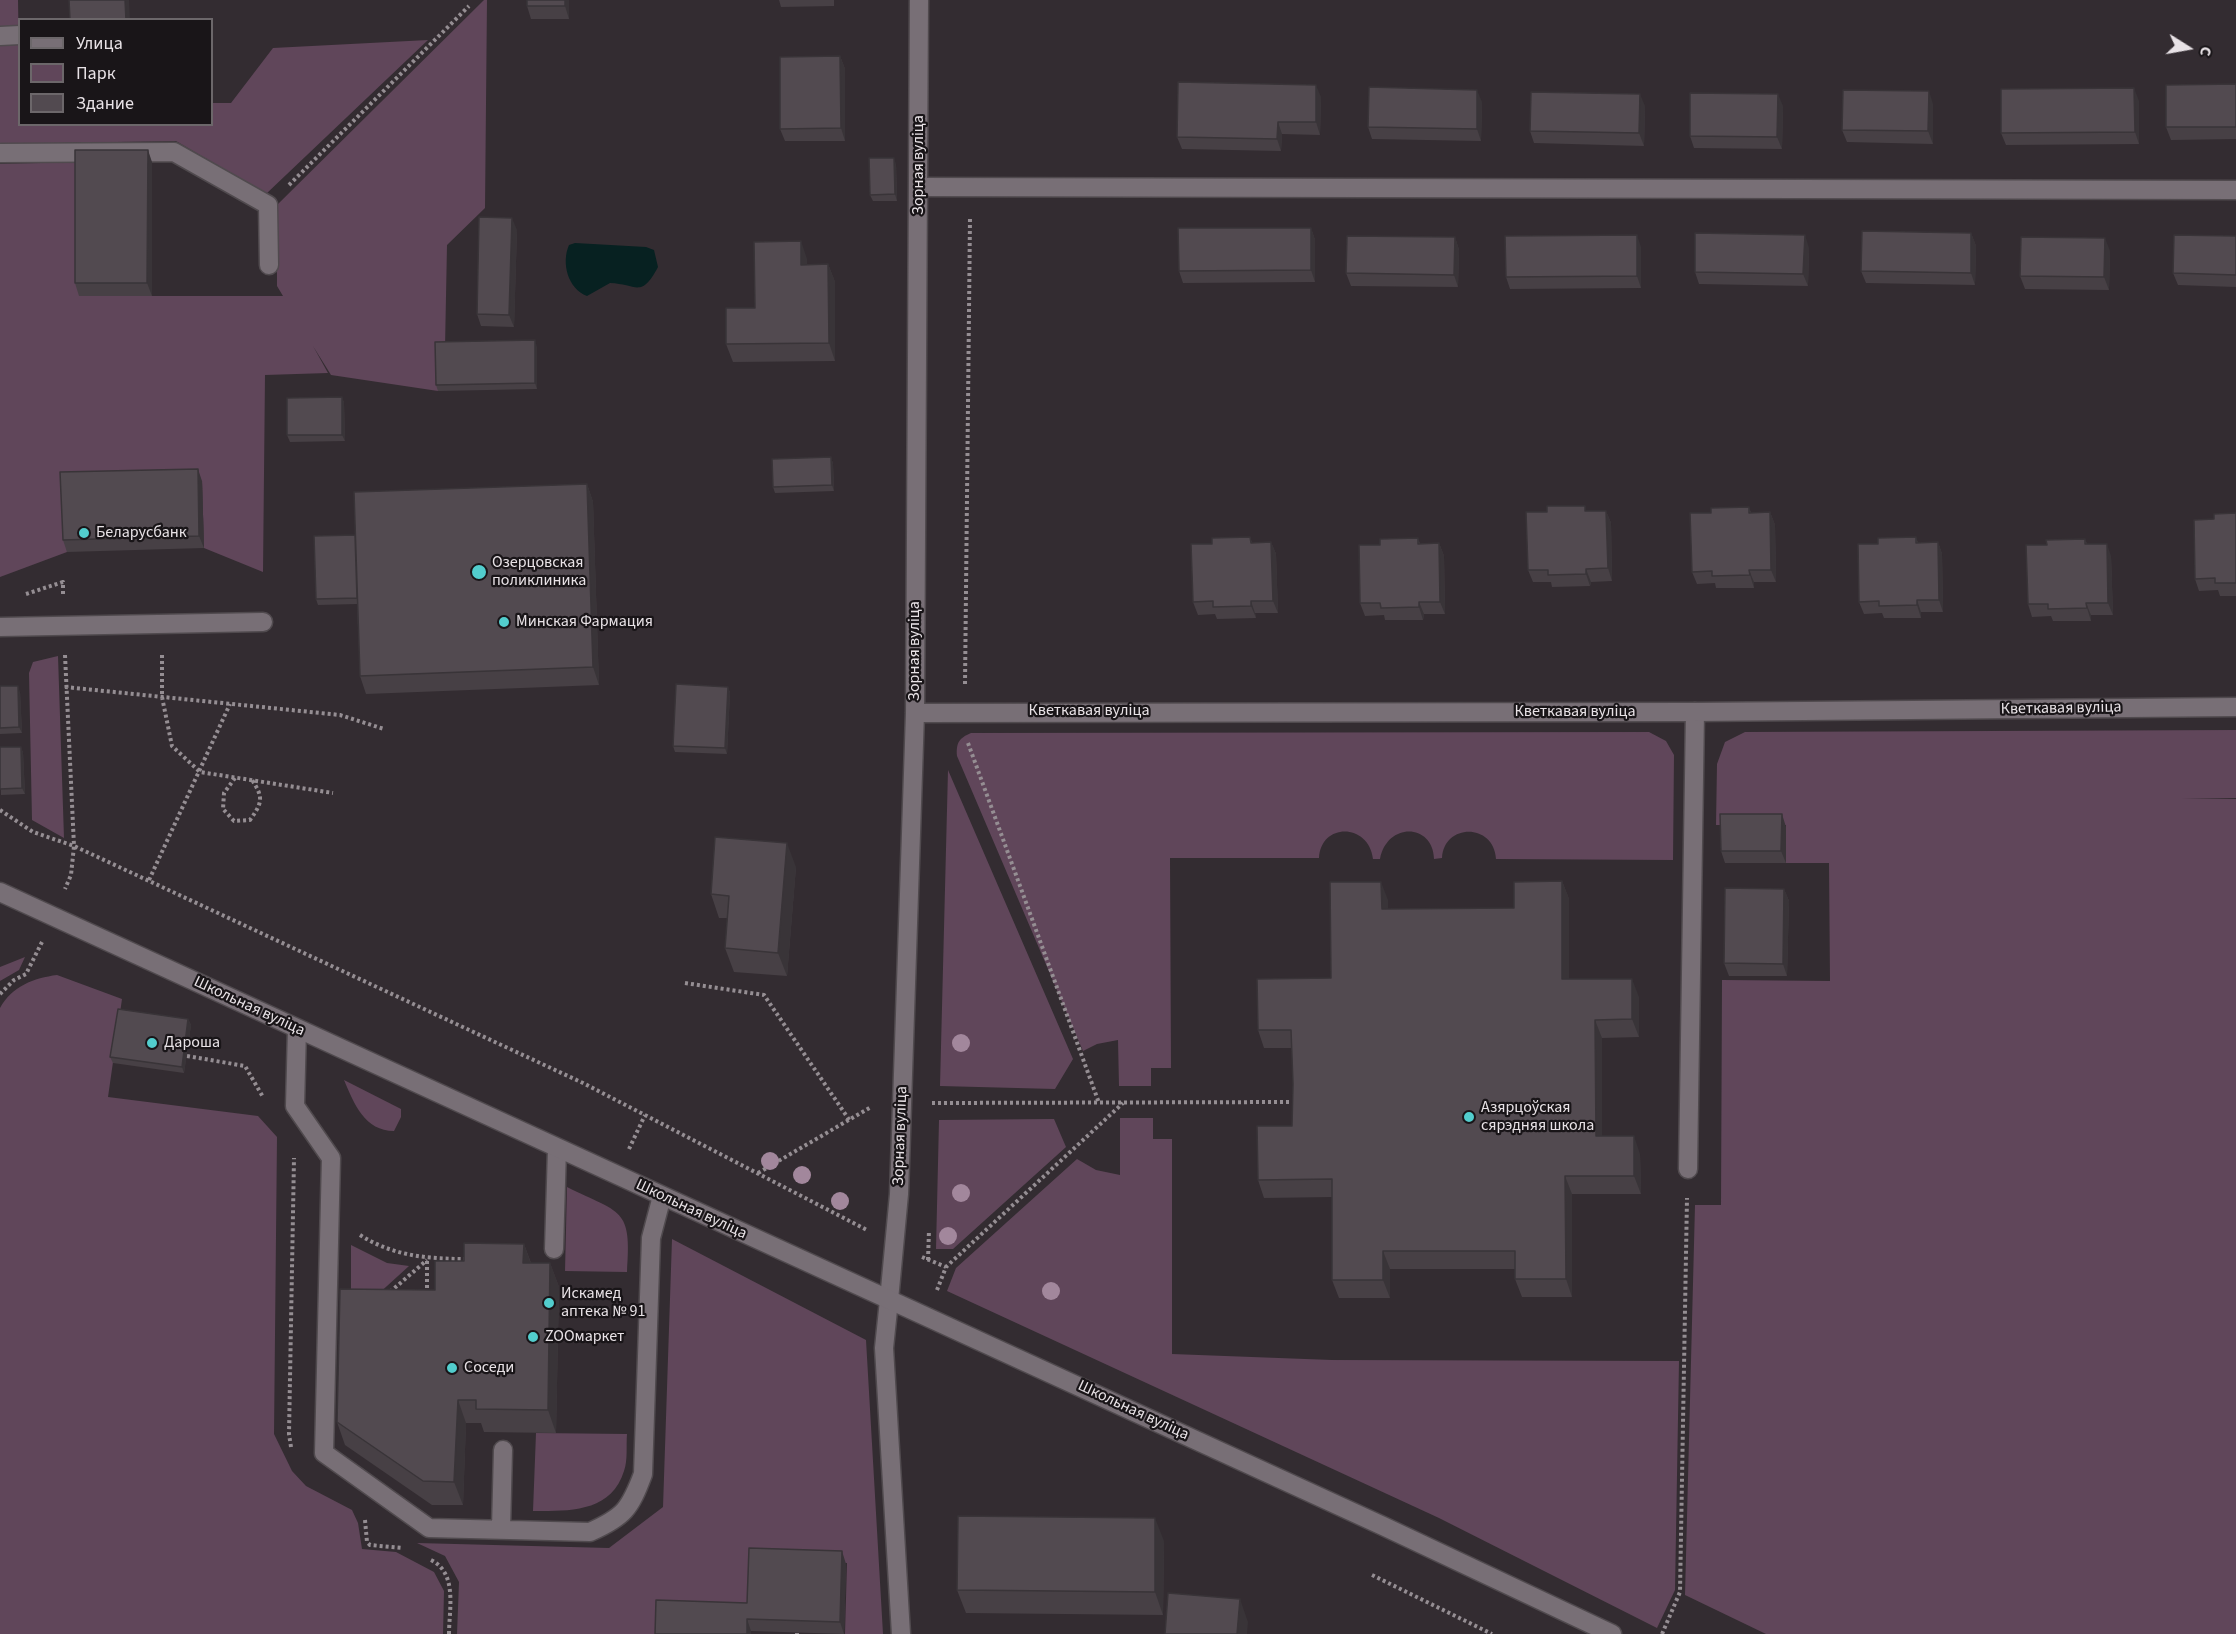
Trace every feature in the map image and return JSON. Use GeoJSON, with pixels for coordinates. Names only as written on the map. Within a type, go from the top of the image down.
{"type":"FeatureCollection","features":[{"type":"Feature","properties":{"kind":"street","name":"Зорная вуліца"},"geometry":{"type":"LineString","coordinates":[[901,1634],[884,1348],[899,1194],[915,712],[918,0]]}},
{"type":"Feature","properties":{"kind":"street"},"geometry":{"type":"LineString","coordinates":[[0,36],[18,35]]}},
{"type":"Feature","properties":{"kind":"street"},"geometry":{"type":"LineString","coordinates":[[0,153],[174,152],[268,205],[269,265]]}},
{"type":"Feature","properties":{"kind":"street"},"geometry":{"type":"LineString","coordinates":[[919,187],[2236,190]]}},
{"type":"Feature","properties":{"kind":"street"},"geometry":{"type":"LineString","coordinates":[[0,627],[263,622]]}},
{"type":"Feature","properties":{"kind":"street","name":"Кветкавая вуліца"},"geometry":{"type":"LineString","coordinates":[[915,712],[1695,712],[2236,707]]}},
{"type":"Feature","properties":{"kind":"street"},"geometry":{"type":"LineString","coordinates":[[1688,1169],[1695,712]]}},
{"type":"Feature","properties":{"kind":"street","name":"Школьная вуліца"},"geometry":{"type":"LineString","coordinates":[[0,892],[1383,1526],[1612,1634]]}},
{"type":"Feature","properties":{"kind":"street"},"geometry":{"type":"LineString","coordinates":[[297,1029],[295,1106],[331,1158],[324,1454],[429,1528],[590,1532],[614,1521],[633,1502],[643,1474],[651,1238],[662,1196]]}},
{"type":"Feature","properties":{"kind":"street"},"geometry":{"type":"LineString","coordinates":[[554,1249],[557,1149]]}},
{"type":"Feature","properties":{"kind":"street"},"geometry":{"type":"LineString","coordinates":[[501,1530],[503,1450]]}},
{"type":"Feature","properties":{"kind":"path"},"geometry":{"type":"LineString","coordinates":[[268,205],[469,6]]}},
{"type":"Feature","properties":{"kind":"path"},"geometry":{"type":"LineString","coordinates":[[970,187],[965,711],[962,726],[1099,1103]]}},
{"type":"Feature","properties":{"kind":"path"},"geometry":{"type":"LineString","coordinates":[[21,596],[63,582],[74,846],[71,875]]}},
{"type":"Feature","properties":{"kind":"path"},"geometry":{"type":"LineString","coordinates":[[162,624],[162,696],[172,746],[200,772],[333,793]]}},
{"type":"Feature","properties":{"kind":"path"},"geometry":{"type":"LineString","coordinates":[[66,687],[340,715],[384,729]]}},
{"type":"Feature","properties":{"kind":"path"},"geometry":{"type":"LineString","coordinates":[[149,880],[230,704]]}},
{"type":"Feature","properties":{"kind":"path"},"geometry":{"type":"LineString","coordinates":[[235,778],[224,794],[223,809],[234,820],[250,820],[259,807],[261,793],[252,780]]}},
{"type":"Feature","properties":{"kind":"path"},"geometry":{"type":"LineString","coordinates":[[0,810],[33,832],[74,846],[149,880],[583,1083],[870,1232]]}},
{"type":"Feature","properties":{"kind":"path"},"geometry":{"type":"LineString","coordinates":[[0,994],[14,980],[26,974],[33,962]]}},
{"type":"Feature","properties":{"kind":"path"},"geometry":{"type":"LineString","coordinates":[[685,983],[764,995],[850,1121]]}},
{"type":"Feature","properties":{"kind":"path"},"geometry":{"type":"LineString","coordinates":[[187,1056],[244,1066],[267,1103]]}},
{"type":"Feature","properties":{"kind":"path"},"geometry":{"type":"LineString","coordinates":[[757,1173],[850,1121],[902,1088]]}},
{"type":"Feature","properties":{"kind":"path"},"geometry":{"type":"LineString","coordinates":[[931,1114],[932,1091]]}},
{"type":"Feature","properties":{"kind":"path"},"geometry":{"type":"LineString","coordinates":[[932,1103],[1299,1102]]}},
{"type":"Feature","properties":{"kind":"path"},"geometry":{"type":"LineString","coordinates":[[946,1267],[1123,1103]]}},
{"type":"Feature","properties":{"kind":"path"},"geometry":{"type":"LineString","coordinates":[[294,1149],[300,1159]]}},
{"type":"Feature","properties":{"kind":"path"},"geometry":{"type":"LineString","coordinates":[[1662,1634],[1680,1592],[1688,1169]]}},
{"type":"Feature","properties":{"kind":"path"},"geometry":{"type":"LineString","coordinates":[[330,1210],[370,1241],[389,1250],[428,1259],[475,1259]]}},
{"type":"Feature","properties":{"kind":"path"},"geometry":{"type":"LineString","coordinates":[[928,1260],[929,1226]]}},
{"type":"Feature","properties":{"kind":"path"},"geometry":{"type":"LineString","coordinates":[[385,1297],[428,1259]]}},
{"type":"Feature","properties":{"kind":"path"},"geometry":{"type":"LineString","coordinates":[[427,1302],[428,1259]]}},
{"type":"Feature","properties":{"kind":"path"},"geometry":{"type":"LineString","coordinates":[[1372,1575],[1492,1634]]}},
{"type":"Feature","properties":{"kind":"green space"},"geometry":{"type":"Polygon","coordinates":[[[0,0],[18,0],[18,126],[213,126],[213,103],[231,103],[273,48],[428,40],[266,194],[176,141],[0,144],[0,0]]]}},
{"type":"Feature","properties":{"kind":"green space"},"geometry":{"type":"Polygon","coordinates":[[[484,0],[487,0],[485,208],[447,245],[445,348],[438,391],[331,375],[313,346],[328,373],[265,375],[263,572],[204,548],[202,481],[65,484],[67,552],[0,577],[0,164],[80,162],[79,296],[283,296],[277,286],[277,205],[484,0]]]}},
{"type":"Feature","properties":{"kind":"green space"},"geometry":{"type":"Polygon","coordinates":[[[58,656],[64,838],[32,820],[29,673],[33,662],[58,656]]]}},
{"type":"Feature","properties":{"kind":"green space"},"geometry":{"type":"Polygon","coordinates":[[[2236,730],[2236,798],[2182,798],[2236,799],[2236,1634],[1766,1634],[1685,1595],[1695,1205],[1721,1205],[1722,980],[1830,981],[1829,863],[1784,863],[1786,825],[1716,825],[1717,764],[1725,742],[1745,732],[2236,730]]]}},
{"type":"Feature","properties":{"kind":"green space"},"geometry":{"type":"Polygon","coordinates":[[[1649,732],[1666,741],[1674,755],[1673,860],[1496,859],[1493,847],[1487,839],[1469,832],[1459,833],[1451,838],[1442,858],[1434,859],[1432,847],[1426,839],[1418,833],[1400,833],[1391,838],[1384,847],[1380,859],[1373,859],[1370,847],[1363,839],[1355,833],[1345,831],[1328,838],[1322,846],[1319,858],[1170,858],[1171,1068],[1151,1068],[1151,1086],[1119,1086],[1118,1040],[1097,1044],[1083,1051],[957,756],[959,742],[971,733],[1649,732]]]}},
{"type":"Feature","properties":{"kind":"green space"},"geometry":{"type":"Polygon","coordinates":[[[948,770],[1073,1059],[1055,1089],[940,1086],[948,770]]]}},
{"type":"Feature","properties":{"kind":"green space"},"geometry":{"type":"Polygon","coordinates":[[[25,957],[19,970],[0,981],[0,967],[25,957]]]}},
{"type":"Feature","properties":{"kind":"green space"},"geometry":{"type":"Polygon","coordinates":[[[57,975],[122,999],[108,1097],[258,1116],[277,1137],[274,1434],[292,1471],[306,1486],[352,1510],[358,1523],[362,1549],[396,1552],[434,1572],[444,1591],[443,1634],[0,1634],[0,1008],[11,994],[24,984],[57,975]]]}},
{"type":"Feature","properties":{"kind":"green space"},"geometry":{"type":"Polygon","coordinates":[[[344,1080],[401,1109],[401,1117],[394,1131],[384,1130],[368,1121],[357,1107],[344,1080]]]}},
{"type":"Feature","properties":{"kind":"green space"},"geometry":{"type":"Polygon","coordinates":[[[1120,1118],[1153,1118],[1153,1139],[1172,1139],[1172,1354],[1332,1360],[1679,1361],[1675,1590],[1657,1628],[1439,1518],[947,1291],[956,1268],[1077,1159],[1096,1170],[1120,1175],[1120,1118]]]}},
{"type":"Feature","properties":{"kind":"green space"},"geometry":{"type":"Polygon","coordinates":[[[1054,1119],[1066,1147],[953,1249],[936,1249],[939,1120],[1054,1119]]]}},
{"type":"Feature","properties":{"kind":"green space"},"geometry":{"type":"Polygon","coordinates":[[[567,1187],[619,1215],[627,1235],[627,1272],[565,1271],[567,1187]]]}},
{"type":"Feature","properties":{"kind":"green space"},"geometry":{"type":"Polygon","coordinates":[[[672,1239],[866,1340],[883,1634],[845,1634],[847,1563],[753,1559],[751,1614],[658,1634],[457,1634],[459,1582],[445,1556],[417,1543],[609,1548],[663,1507],[672,1239]]]}},
{"type":"Feature","properties":{"kind":"green space"},"geometry":{"type":"Polygon","coordinates":[[[351,1245],[387,1263],[409,1266],[376,1296],[351,1296],[351,1245]]]}},
{"type":"Feature","properties":{"kind":"green space"},"geometry":{"type":"Polygon","coordinates":[[[536,1433],[627,1434],[625,1467],[618,1485],[609,1495],[587,1507],[560,1511],[533,1511],[536,1433]]]}},
{"type":"Feature","properties":{"kind":"shaded area"},"geometry":{"type":"Polygon","coordinates":[[[575,243],[646,247],[654,250],[658,267],[647,283],[642,286],[610,283],[587,296],[575,288],[566,267],[569,245],[575,243]]]}},
{"type":"Feature","properties":{"kind":"building"},"geometry":{"type":"Polygon","coordinates":[[[69,0],[125,0],[126,18],[70,18],[69,0]]]}},
{"type":"Feature","properties":{"kind":"building"},"geometry":{"type":"Polygon","coordinates":[[[527,0],[565,0],[565,6],[527,6],[527,0]]]}},
{"type":"Feature","properties":{"kind":"building"},"geometry":{"type":"Polygon","coordinates":[[[840,56],[841,128],[780,129],[780,57],[840,56]]]}},
{"type":"Feature","properties":{"kind":"building"},"geometry":{"type":"Polygon","coordinates":[[[1178,82],[1316,85],[1316,122],[1278,122],[1277,139],[1177,137],[1178,82]]]}},
{"type":"Feature","properties":{"kind":"building"},"geometry":{"type":"Polygon","coordinates":[[[2236,84],[2236,127],[2166,127],[2166,85],[2236,84]]]}},
{"type":"Feature","properties":{"kind":"building"},"geometry":{"type":"Polygon","coordinates":[[[1369,87],[1477,90],[1477,129],[1368,127],[1369,87]]]}},
{"type":"Feature","properties":{"kind":"building"},"geometry":{"type":"Polygon","coordinates":[[[2134,88],[2135,132],[2001,133],[2001,89],[2134,88]]]}},
{"type":"Feature","properties":{"kind":"building"},"geometry":{"type":"Polygon","coordinates":[[[1843,90],[1929,91],[1928,131],[1842,130],[1843,90]]]}},
{"type":"Feature","properties":{"kind":"building"},"geometry":{"type":"Polygon","coordinates":[[[1531,92],[1640,94],[1639,133],[1530,131],[1531,92]]]}},
{"type":"Feature","properties":{"kind":"building"},"geometry":{"type":"Polygon","coordinates":[[[1690,93],[1778,94],[1777,137],[1690,136],[1690,93]]]}},
{"type":"Feature","properties":{"kind":"building"},"geometry":{"type":"Polygon","coordinates":[[[75,150],[148,150],[147,283],[75,283],[75,150]]]}},
{"type":"Feature","properties":{"kind":"building"},"geometry":{"type":"Polygon","coordinates":[[[869,158],[894,158],[895,194],[870,195],[869,158]]]}},
{"type":"Feature","properties":{"kind":"building"},"geometry":{"type":"Polygon","coordinates":[[[479,217],[512,218],[509,315],[477,314],[479,217]]]}},
{"type":"Feature","properties":{"kind":"building"},"geometry":{"type":"Polygon","coordinates":[[[1178,228],[1311,228],[1311,270],[1179,271],[1178,228]]]}},
{"type":"Feature","properties":{"kind":"building"},"geometry":{"type":"Polygon","coordinates":[[[1862,231],[1971,233],[1971,273],[1861,271],[1862,231]]]}},
{"type":"Feature","properties":{"kind":"building"},"geometry":{"type":"Polygon","coordinates":[[[1695,233],[1805,235],[1803,274],[1695,272],[1695,233]]]}},
{"type":"Feature","properties":{"kind":"building"},"geometry":{"type":"Polygon","coordinates":[[[1637,235],[1637,276],[1506,277],[1505,236],[1637,235]]]}},
{"type":"Feature","properties":{"kind":"building"},"geometry":{"type":"Polygon","coordinates":[[[2174,235],[2236,236],[2236,275],[2173,273],[2174,235]]]}},
{"type":"Feature","properties":{"kind":"building"},"geometry":{"type":"Polygon","coordinates":[[[1347,236],[1455,237],[1454,275],[1346,273],[1347,236]]]}},
{"type":"Feature","properties":{"kind":"building"},"geometry":{"type":"Polygon","coordinates":[[[2021,237],[2105,238],[2104,277],[2020,276],[2021,237]]]}},
{"type":"Feature","properties":{"kind":"building"},"geometry":{"type":"Polygon","coordinates":[[[801,241],[801,265],[828,264],[829,343],[726,344],[726,308],[755,308],[754,242],[801,241]]]}},
{"type":"Feature","properties":{"kind":"building"},"geometry":{"type":"Polygon","coordinates":[[[535,340],[535,383],[436,385],[435,342],[535,340]]]}},
{"type":"Feature","properties":{"kind":"building"},"geometry":{"type":"Polygon","coordinates":[[[342,397],[342,435],[287,435],[287,398],[342,397]]]}},
{"type":"Feature","properties":{"kind":"building"},"geometry":{"type":"Polygon","coordinates":[[[831,457],[832,485],[773,487],[772,459],[831,457]]]}},
{"type":"Feature","properties":{"kind":"building"},"geometry":{"type":"Polygon","coordinates":[[[198,469],[199,536],[63,540],[60,472],[198,469]]]}},
{"type":"Feature","properties":{"kind":"building","name":"Озерцовская поликлиника"},"geometry":{"type":"Polygon","coordinates":[[[587,484],[593,667],[360,676],[354,492],[587,484]]]}},
{"type":"Feature","properties":{"kind":"building"},"geometry":{"type":"Polygon","coordinates":[[[1547,506],[1585,506],[1585,511],[1606,511],[1608,568],[1586,569],[1586,574],[1548,575],[1548,570],[1528,570],[1526,512],[1547,512],[1547,506]]]}},
{"type":"Feature","properties":{"kind":"building"},"geometry":{"type":"Polygon","coordinates":[[[1749,507],[1749,513],[1770,512],[1771,570],[1749,570],[1750,575],[1712,576],[1712,571],[1692,572],[1690,513],[1711,513],[1711,508],[1749,507]]]}},
{"type":"Feature","properties":{"kind":"building"},"geometry":{"type":"Polygon","coordinates":[[[2236,513],[2236,583],[2215,583],[2215,578],[2195,579],[2194,520],[2214,519],[2214,514],[2236,513]]]}},
{"type":"Feature","properties":{"kind":"building"},"geometry":{"type":"Polygon","coordinates":[[[355,535],[357,598],[316,599],[314,536],[355,535]]]}},
{"type":"Feature","properties":{"kind":"building"},"geometry":{"type":"Polygon","coordinates":[[[1250,537],[1251,543],[1271,542],[1273,601],[1251,601],[1251,606],[1213,607],[1213,601],[1193,602],[1191,544],[1212,544],[1212,538],[1250,537]]]}},
{"type":"Feature","properties":{"kind":"building"},"geometry":{"type":"Polygon","coordinates":[[[1916,537],[1916,543],[1938,542],[1939,600],[1917,600],[1917,605],[1879,606],[1879,601],[1859,602],[1858,544],[1878,544],[1878,538],[1916,537]]]}},
{"type":"Feature","properties":{"kind":"building"},"geometry":{"type":"Polygon","coordinates":[[[1418,538],[1418,544],[1439,543],[1440,602],[1419,602],[1419,607],[1381,608],[1380,603],[1360,603],[1359,545],[1380,545],[1380,539],[1418,538]]]}},
{"type":"Feature","properties":{"kind":"building"},"geometry":{"type":"Polygon","coordinates":[[[2085,539],[2085,544],[2107,544],[2108,603],[2086,603],[2087,608],[2048,609],[2048,604],[2028,604],[2026,545],[2047,545],[2046,540],[2085,539]]]}},
{"type":"Feature","properties":{"kind":"building"},"geometry":{"type":"Polygon","coordinates":[[[676,684],[728,687],[725,748],[673,746],[676,684]]]}},
{"type":"Feature","properties":{"kind":"building"},"geometry":{"type":"Polygon","coordinates":[[[0,686],[18,686],[19,727],[0,728],[0,686]]]}},
{"type":"Feature","properties":{"kind":"building"},"geometry":{"type":"Polygon","coordinates":[[[0,747],[21,747],[22,788],[0,789],[0,747]]]}},
{"type":"Feature","properties":{"kind":"building"},"geometry":{"type":"Polygon","coordinates":[[[1720,814],[1782,814],[1781,851],[1721,851],[1720,814]]]}},
{"type":"Feature","properties":{"kind":"building"},"geometry":{"type":"Polygon","coordinates":[[[715,837],[787,843],[778,953],[725,948],[729,896],[711,894],[715,837]]]}},
{"type":"Feature","properties":{"kind":"building","name":"Азярцоўская сярэдняя школа"},"geometry":{"type":"Polygon","coordinates":[[[1562,881],[1562,979],[1632,979],[1632,1019],[1595,1020],[1596,1136],[1634,1136],[1634,1176],[1565,1176],[1566,1279],[1515,1279],[1515,1251],[1383,1251],[1383,1280],[1332,1280],[1332,1179],[1258,1180],[1257,1126],[1292,1126],[1293,1084],[1291,1030],[1258,1030],[1257,979],[1331,978],[1330,882],[1381,882],[1382,909],[1514,908],[1514,882],[1562,881]]]}},
{"type":"Feature","properties":{"kind":"building"},"geometry":{"type":"Polygon","coordinates":[[[1725,888],[1784,889],[1783,964],[1724,963],[1725,888]]]}},
{"type":"Feature","properties":{"kind":"building"},"geometry":{"type":"Polygon","coordinates":[[[118,1009],[188,1019],[182,1067],[110,1057],[118,1009]]]}},
{"type":"Feature","properties":{"kind":"building","name":"Соседи"},"geometry":{"type":"Polygon","coordinates":[[[464,1243],[524,1244],[523,1263],[550,1263],[548,1410],[476,1409],[476,1400],[458,1400],[454,1482],[423,1481],[337,1422],[340,1289],[435,1290],[435,1261],[464,1261],[464,1243]]]}},
{"type":"Feature","properties":{"kind":"building"},"geometry":{"type":"Polygon","coordinates":[[[958,1516],[1155,1518],[1155,1592],[957,1590],[958,1516]]]}},
{"type":"Feature","properties":{"kind":"building"},"geometry":{"type":"Polygon","coordinates":[[[749,1548],[842,1551],[840,1622],[747,1619],[747,1634],[655,1634],[656,1600],[747,1603],[749,1548]]]}},
{"type":"Feature","properties":{"kind":"building"},"geometry":{"type":"Polygon","coordinates":[[[1168,1593],[1240,1599],[1237,1634],[1165,1634],[1168,1593]]]}},
{"type":"Feature","properties":{"kind":"place","name":"Беларусбанк"},"geometry":{"type":"Point","coordinates":[84,533]}},
{"type":"Feature","properties":{"kind":"place","name":"Озерцовская поликлиника"},"geometry":{"type":"Point","coordinates":[479,572]}},
{"type":"Feature","properties":{"kind":"place","name":"Минская Фармация"},"geometry":{"type":"Point","coordinates":[504,622]}},
{"type":"Feature","properties":{"kind":"place","name":"Дароша"},"geometry":{"type":"Point","coordinates":[152,1043]}},
{"type":"Feature","properties":{"kind":"place","name":"Азярцоўская сярэдняя школа"},"geometry":{"type":"Point","coordinates":[1469,1117]}},
{"type":"Feature","properties":{"kind":"place","name":"Искамед аптека № 91"},"geometry":{"type":"Point","coordinates":[549,1303]}},
{"type":"Feature","properties":{"kind":"place","name":"ZOOмаркет"},"geometry":{"type":"Point","coordinates":[533,1337]}},
{"type":"Feature","properties":{"kind":"place","name":"Соседи"},"geometry":{"type":"Point","coordinates":[452,1368]}}]}
